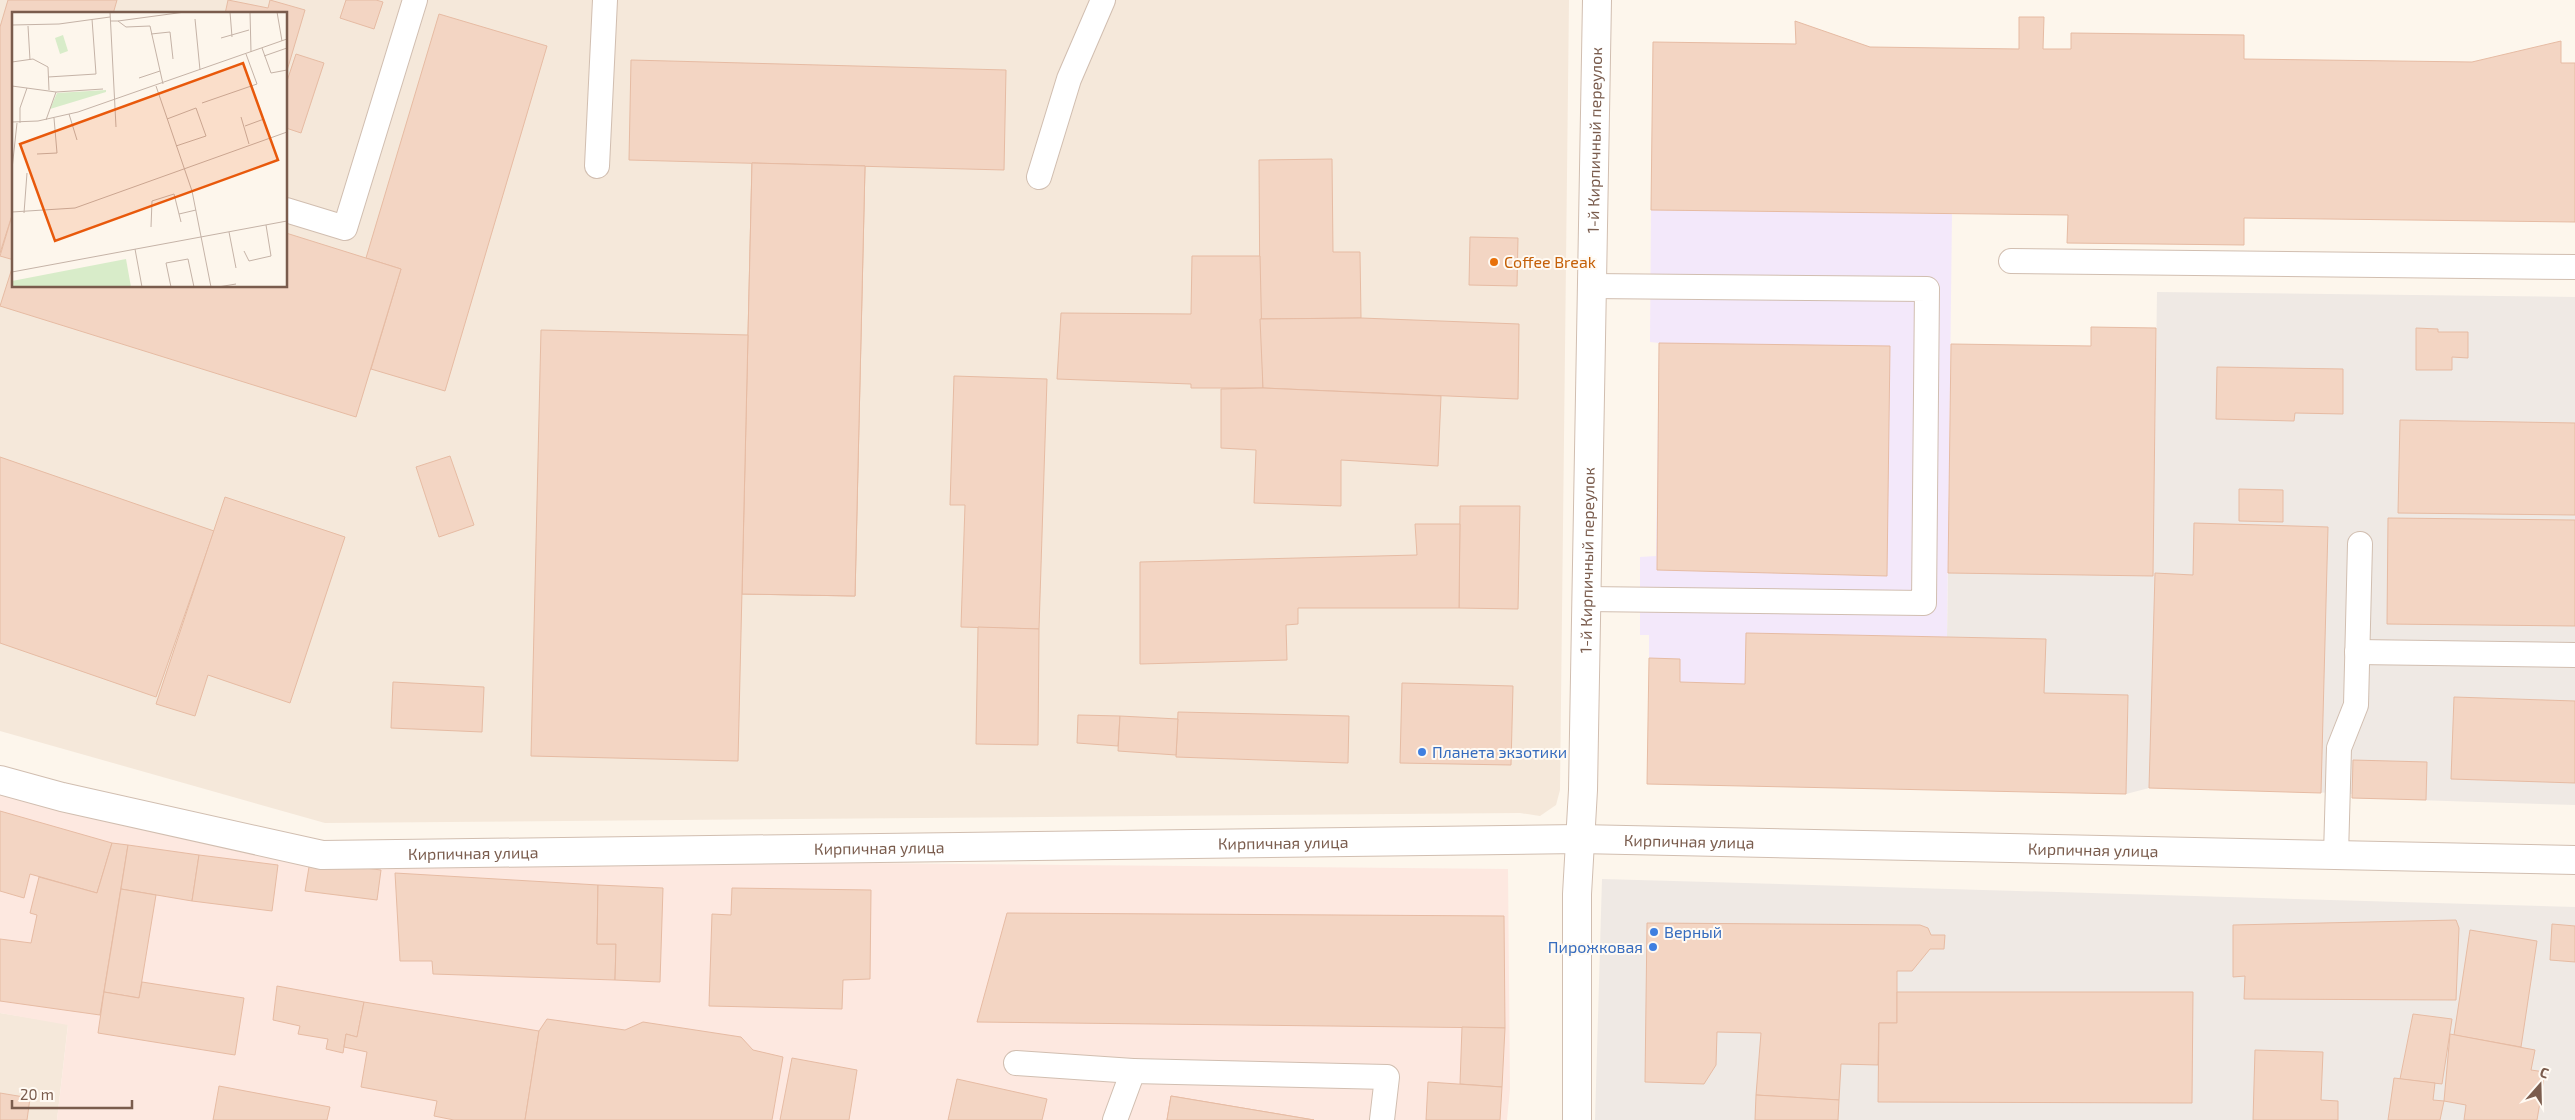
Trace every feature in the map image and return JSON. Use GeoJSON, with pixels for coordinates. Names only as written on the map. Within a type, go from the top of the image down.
{"type":"FeatureCollection","features":[{"type":"Feature","properties":{"kind":"street","name":"1-й Кирпичный переулок"},"geometry":{"type":"LineString","coordinates":[[1577,1120],[1579,839],[1583,790],[1597,0]]}},
{"type":"Feature","properties":{"kind":"street","name":"Кирпичная улица"},"geometry":{"type":"LineString","coordinates":[[0,780],[62,797],[322,855],[1579,839],[2575,860]]}},
{"type":"Feature","properties":{"kind":"lane"},"geometry":{"type":"LineString","coordinates":[[288,211],[345,228],[414,0]]}},
{"type":"Feature","properties":{"kind":"lane"},"geometry":{"type":"LineString","coordinates":[[598,166],[605,0]]}},
{"type":"Feature","properties":{"kind":"lane"},"geometry":{"type":"LineString","coordinates":[[1039,177],[1069,79],[1104,0]]}},
{"type":"Feature","properties":{"kind":"lane"},"geometry":{"type":"LineString","coordinates":[[2011,261],[2575,267]]}},
{"type":"Feature","properties":{"kind":"lane"},"geometry":{"type":"LineString","coordinates":[[1586,600],[1924,603],[1927,289],[1591,286]]}},
{"type":"Feature","properties":{"kind":"lane"},"geometry":{"type":"LineString","coordinates":[[2336,856],[2339,748],[2356,705],[2360,544]]}},
{"type":"Feature","properties":{"kind":"lane"},"geometry":{"type":"LineString","coordinates":[[2357,652],[2575,655]]}},
{"type":"Feature","properties":{"kind":"lane"},"geometry":{"type":"LineString","coordinates":[[1016,1063],[1133,1071],[1387,1077],[1382,1120]]}},
{"type":"Feature","properties":{"kind":"lane"},"geometry":{"type":"LineString","coordinates":[[1115,1120],[1133,1071]]}},
{"type":"Feature","properties":{"kind":"shaded area"},"geometry":{"type":"Polygon","coordinates":[[[0,0],[1569,0],[1560,790],[1556,805],[1540,816],[1520,813],[325,823],[0,731],[0,0]]]}},
{"type":"Feature","properties":{"kind":"shaded area"},"geometry":{"type":"Polygon","coordinates":[[[1651,210],[1952,214],[1947,637],[1746,633],[1745,684],[1680,682],[1680,659],[1649,658],[1649,635],[1640,635],[1640,557],[1656,556],[1659,343],[1650,342],[1651,210]]]}},
{"type":"Feature","properties":{"kind":"shaded area"},"geometry":{"type":"Polygon","coordinates":[[[2157,292],[2575,297],[2575,805],[2352,798],[2352,794],[2338,793],[2149,788],[2126,794],[2128,695],[2044,693],[2045,639],[1947,637],[1948,573],[2153,575],[2157,292]]]}},
{"type":"Feature","properties":{"kind":"shaded area"},"geometry":{"type":"Polygon","coordinates":[[[0,794],[322,858],[1508,869],[1510,1089],[1507,1120],[57,1120],[68,1025],[0,1013],[0,794]]]}},
{"type":"Feature","properties":{"kind":"shaded area"},"geometry":{"type":"Polygon","coordinates":[[[1602,879],[2575,907],[2575,1120],[1595,1120],[1602,879]]]}},
{"type":"Feature","properties":{"kind":"shaded area"},"geometry":{"type":"Polygon","coordinates":[[[0,1013],[68,1024],[57,1120],[0,1120],[0,1013]]]}},
{"type":"Feature","properties":{"kind":"building"},"geometry":{"type":"Polygon","coordinates":[[[8,0],[117,0],[114,12],[12,12],[12,215],[0,253],[0,27],[8,0]]]}},
{"type":"Feature","properties":{"kind":"building"},"geometry":{"type":"Polygon","coordinates":[[[228,0],[268,8],[270,0],[305,10],[288,67],[288,12],[225,12],[228,0]]]}},
{"type":"Feature","properties":{"kind":"building"},"geometry":{"type":"Polygon","coordinates":[[[346,0],[376,0],[383,2],[374,29],[340,18],[346,0]]]}},
{"type":"Feature","properties":{"kind":"building"},"geometry":{"type":"Polygon","coordinates":[[[439,14],[547,46],[445,391],[371,369],[401,269],[366,258],[439,14]]]}},
{"type":"Feature","properties":{"kind":"building"},"geometry":{"type":"Polygon","coordinates":[[[2019,17],[2044,17],[2043,49],[2071,49],[2071,33],[2244,35],[2244,59],[2472,62],[2561,41],[2561,63],[2575,63],[2575,222],[2244,218],[2244,245],[2067,243],[2068,215],[1651,210],[1653,42],[1796,44],[1795,21],[1870,47],[2019,49],[2019,17]]]}},
{"type":"Feature","properties":{"kind":"building"},"geometry":{"type":"Polygon","coordinates":[[[296,54],[324,63],[301,133],[288,129],[288,78],[296,54]]]}},
{"type":"Feature","properties":{"kind":"building"},"geometry":{"type":"Polygon","coordinates":[[[631,60],[1006,70],[1004,170],[629,160],[631,60]]]}},
{"type":"Feature","properties":{"kind":"building"},"geometry":{"type":"Polygon","coordinates":[[[1332,159],[1333,252],[1360,252],[1361,318],[1260,319],[1259,160],[1332,159]]]}},
{"type":"Feature","properties":{"kind":"building"},"geometry":{"type":"Polygon","coordinates":[[[752,163],[865,166],[855,596],[742,594],[752,163]]]}},
{"type":"Feature","properties":{"kind":"building"},"geometry":{"type":"Polygon","coordinates":[[[752,163],[865,166],[855,596],[742,594],[752,163]]]}},
{"type":"Feature","properties":{"kind":"building"},"geometry":{"type":"Polygon","coordinates":[[[12,216],[12,259],[0,256],[12,216]]]}},
{"type":"Feature","properties":{"kind":"building"},"geometry":{"type":"Polygon","coordinates":[[[288,234],[401,269],[356,417],[0,306],[12,268],[12,288],[288,288],[288,234]]]}},
{"type":"Feature","properties":{"kind":"building","name":"Coffee Break"},"geometry":{"type":"Polygon","coordinates":[[[1470,237],[1518,238],[1517,286],[1469,285],[1470,237]]]}},
{"type":"Feature","properties":{"kind":"building"},"geometry":{"type":"Polygon","coordinates":[[[1192,256],[1260,256],[1263,388],[1191,388],[1191,384],[1057,379],[1061,313],[1191,314],[1192,256]]]}},
{"type":"Feature","properties":{"kind":"building"},"geometry":{"type":"Polygon","coordinates":[[[1361,318],[1519,324],[1518,399],[1263,388],[1260,319],[1361,318]]]}},
{"type":"Feature","properties":{"kind":"building"},"geometry":{"type":"Polygon","coordinates":[[[2091,327],[2156,328],[2153,576],[1948,573],[1951,344],[2091,346],[2091,327]]]}},
{"type":"Feature","properties":{"kind":"building"},"geometry":{"type":"Polygon","coordinates":[[[2416,328],[2438,329],[2438,332],[2468,332],[2468,358],[2452,357],[2452,370],[2416,370],[2416,328]]]}},
{"type":"Feature","properties":{"kind":"building"},"geometry":{"type":"Polygon","coordinates":[[[541,330],[748,335],[738,761],[531,756],[541,330]]]}},
{"type":"Feature","properties":{"kind":"building"},"geometry":{"type":"Polygon","coordinates":[[[1659,343],[1890,346],[1887,576],[1657,570],[1659,343]]]}},
{"type":"Feature","properties":{"kind":"building"},"geometry":{"type":"Polygon","coordinates":[[[2217,367],[2343,369],[2343,414],[2295,413],[2294,421],[2216,419],[2217,367]]]}},
{"type":"Feature","properties":{"kind":"building"},"geometry":{"type":"Polygon","coordinates":[[[954,376],[1047,379],[1039,629],[961,627],[965,505],[950,505],[954,376]]]}},
{"type":"Feature","properties":{"kind":"building"},"geometry":{"type":"Polygon","coordinates":[[[1263,388],[1441,396],[1438,466],[1341,460],[1341,506],[1254,503],[1256,450],[1221,448],[1221,389],[1263,388]]]}},
{"type":"Feature","properties":{"kind":"building"},"geometry":{"type":"Polygon","coordinates":[[[2400,420],[2575,423],[2575,515],[2398,513],[2400,420]]]}},
{"type":"Feature","properties":{"kind":"building"},"geometry":{"type":"Polygon","coordinates":[[[450,456],[474,525],[439,537],[416,467],[450,456]]]}},
{"type":"Feature","properties":{"kind":"building"},"geometry":{"type":"Polygon","coordinates":[[[0,457],[214,531],[156,697],[0,643],[0,457]]]}},
{"type":"Feature","properties":{"kind":"building"},"geometry":{"type":"Polygon","coordinates":[[[2239,489],[2283,490],[2283,522],[2239,521],[2239,489]]]}},
{"type":"Feature","properties":{"kind":"building"},"geometry":{"type":"Polygon","coordinates":[[[225,497],[345,537],[290,703],[208,675],[195,716],[156,704],[225,497]]]}},
{"type":"Feature","properties":{"kind":"building"},"geometry":{"type":"Polygon","coordinates":[[[1460,506],[1520,506],[1518,609],[1459,608],[1460,506]]]}},
{"type":"Feature","properties":{"kind":"building"},"geometry":{"type":"Polygon","coordinates":[[[2388,518],[2575,520],[2575,626],[2387,624],[2388,518]]]}},
{"type":"Feature","properties":{"kind":"building"},"geometry":{"type":"Polygon","coordinates":[[[2194,523],[2328,527],[2321,793],[2149,788],[2155,573],[2193,575],[2194,523]]]}},
{"type":"Feature","properties":{"kind":"building"},"geometry":{"type":"Polygon","coordinates":[[[1415,524],[1460,524],[1459,608],[1298,608],[1298,624],[1286,625],[1287,660],[1140,664],[1140,562],[1417,555],[1415,524]]]}},
{"type":"Feature","properties":{"kind":"building"},"geometry":{"type":"Polygon","coordinates":[[[978,627],[1039,629],[1038,745],[976,744],[978,627]]]}},
{"type":"Feature","properties":{"kind":"building"},"geometry":{"type":"Polygon","coordinates":[[[1746,633],[2046,639],[2044,693],[2128,695],[2126,794],[1647,784],[1649,658],[1680,659],[1680,682],[1745,684],[1746,633]]]}},
{"type":"Feature","properties":{"kind":"building"},"geometry":{"type":"Polygon","coordinates":[[[393,682],[484,687],[482,732],[391,728],[393,682]]]}},
{"type":"Feature","properties":{"kind":"building"},"geometry":{"type":"Polygon","coordinates":[[[1402,683],[1513,686],[1511,765],[1400,763],[1402,683]]]}},
{"type":"Feature","properties":{"kind":"building"},"geometry":{"type":"Polygon","coordinates":[[[2454,697],[2575,701],[2575,783],[2451,779],[2454,697]]]}},
{"type":"Feature","properties":{"kind":"building"},"geometry":{"type":"Polygon","coordinates":[[[1178,712],[1349,716],[1348,763],[1176,757],[1178,712]]]}},
{"type":"Feature","properties":{"kind":"building"},"geometry":{"type":"Polygon","coordinates":[[[1078,715],[1120,716],[1118,746],[1077,743],[1078,715]]]}},
{"type":"Feature","properties":{"kind":"building"},"geometry":{"type":"Polygon","coordinates":[[[1120,716],[1178,719],[1176,755],[1118,751],[1120,716]]]}},
{"type":"Feature","properties":{"kind":"building"},"geometry":{"type":"Polygon","coordinates":[[[2353,760],[2427,762],[2426,800],[2352,798],[2353,760]]]}},
{"type":"Feature","properties":{"kind":"building"},"geometry":{"type":"Polygon","coordinates":[[[0,811],[112,843],[97,893],[30,874],[24,898],[0,891],[0,811]]]}},
{"type":"Feature","properties":{"kind":"building"},"geometry":{"type":"Polygon","coordinates":[[[112,843],[128,845],[100,1015],[0,1001],[0,939],[31,943],[37,915],[30,913],[39,877],[97,893],[112,843]]]}},
{"type":"Feature","properties":{"kind":"building"},"geometry":{"type":"Polygon","coordinates":[[[128,845],[199,855],[192,901],[121,889],[128,845]]]}},
{"type":"Feature","properties":{"kind":"building"},"geometry":{"type":"Polygon","coordinates":[[[199,855],[278,865],[272,911],[192,901],[199,855]]]}},
{"type":"Feature","properties":{"kind":"building"},"geometry":{"type":"Polygon","coordinates":[[[310,861],[381,870],[377,900],[305,891],[310,861]]]}},
{"type":"Feature","properties":{"kind":"building"},"geometry":{"type":"Polygon","coordinates":[[[395,873],[598,885],[597,944],[616,944],[615,980],[433,974],[432,961],[400,961],[395,873]]]}},
{"type":"Feature","properties":{"kind":"building"},"geometry":{"type":"Polygon","coordinates":[[[598,885],[663,888],[660,982],[615,980],[616,944],[597,944],[598,885]]]}},
{"type":"Feature","properties":{"kind":"building"},"geometry":{"type":"Polygon","coordinates":[[[732,888],[871,890],[870,979],[843,980],[842,1009],[709,1006],[712,914],[731,915],[732,888]]]}},
{"type":"Feature","properties":{"kind":"building"},"geometry":{"type":"Polygon","coordinates":[[[121,889],[156,895],[139,998],[104,992],[121,889]]]}},
{"type":"Feature","properties":{"kind":"building"},"geometry":{"type":"Polygon","coordinates":[[[1007,913],[1504,916],[1505,1028],[977,1022],[1007,913]]]}},
{"type":"Feature","properties":{"kind":"building"},"geometry":{"type":"Polygon","coordinates":[[[2456,920],[2459,928],[2456,1000],[2244,999],[2245,976],[2233,977],[2233,925],[2456,920]]]}},
{"type":"Feature","properties":{"kind":"building"},"geometry":{"type":"Polygon","coordinates":[[[1647,923],[1920,925],[1928,928],[1931,935],[1945,935],[1944,949],[1930,949],[1912,971],[1897,971],[1897,1023],[1879,1023],[1878,1065],[1841,1064],[1839,1100],[1756,1095],[1761,1033],[1717,1032],[1716,1065],[1704,1084],[1645,1082],[1647,923]]]}},
{"type":"Feature","properties":{"kind":"building"},"geometry":{"type":"Polygon","coordinates":[[[2552,924],[2575,926],[2575,962],[2550,960],[2552,924]]]}},
{"type":"Feature","properties":{"kind":"building"},"geometry":{"type":"Polygon","coordinates":[[[2470,930],[2537,941],[2521,1047],[2454,1035],[2470,930]]]}},
{"type":"Feature","properties":{"kind":"building"},"geometry":{"type":"Polygon","coordinates":[[[142,982],[244,998],[235,1055],[98,1033],[104,992],[139,998],[142,982]]]}},
{"type":"Feature","properties":{"kind":"building"},"geometry":{"type":"Polygon","coordinates":[[[277,986],[364,1002],[357,1037],[346,1034],[343,1053],[326,1049],[328,1039],[298,1034],[300,1026],[273,1020],[277,986]]]}},
{"type":"Feature","properties":{"kind":"building"},"geometry":{"type":"Polygon","coordinates":[[[1897,992],[2193,992],[2192,1103],[1878,1102],[1879,1023],[1897,1023],[1897,992]]]}},
{"type":"Feature","properties":{"kind":"building"},"geometry":{"type":"Polygon","coordinates":[[[364,1002],[539,1031],[525,1120],[454,1120],[434,1116],[437,1101],[361,1087],[367,1052],[344,1047],[346,1034],[357,1037],[364,1002]]]}},
{"type":"Feature","properties":{"kind":"building"},"geometry":{"type":"Polygon","coordinates":[[[2413,1014],[2452,1019],[2442,1084],[2400,1079],[2413,1014]]]}},
{"type":"Feature","properties":{"kind":"building"},"geometry":{"type":"Polygon","coordinates":[[[547,1019],[625,1030],[643,1022],[741,1037],[753,1050],[783,1057],[772,1120],[525,1120],[539,1031],[547,1019]]]}},
{"type":"Feature","properties":{"kind":"building"},"geometry":{"type":"Polygon","coordinates":[[[1462,1027],[1505,1028],[1502,1087],[1460,1084],[1462,1027]]]}},
{"type":"Feature","properties":{"kind":"building"},"geometry":{"type":"Polygon","coordinates":[[[2450,1034],[2535,1050],[2531,1070],[2545,1072],[2537,1120],[2464,1120],[2466,1105],[2444,1101],[2450,1034]]]}},
{"type":"Feature","properties":{"kind":"building"},"geometry":{"type":"Polygon","coordinates":[[[2255,1050],[2323,1052],[2321,1100],[2338,1101],[2338,1120],[2253,1120],[2255,1050]]]}},
{"type":"Feature","properties":{"kind":"building"},"geometry":{"type":"Polygon","coordinates":[[[792,1058],[857,1070],[849,1120],[780,1120],[792,1058]]]}},
{"type":"Feature","properties":{"kind":"building"},"geometry":{"type":"Polygon","coordinates":[[[2394,1078],[2435,1083],[2433,1100],[2444,1101],[2440,1120],[2388,1120],[2394,1078]]]}},
{"type":"Feature","properties":{"kind":"building"},"geometry":{"type":"Polygon","coordinates":[[[957,1079],[1047,1099],[1042,1120],[948,1120],[957,1079]]]}},
{"type":"Feature","properties":{"kind":"building"},"geometry":{"type":"Polygon","coordinates":[[[1428,1082],[1502,1087],[1500,1120],[1426,1120],[1428,1082]]]}},
{"type":"Feature","properties":{"kind":"building"},"geometry":{"type":"Polygon","coordinates":[[[219,1086],[330,1107],[327,1120],[213,1120],[219,1086]]]}},
{"type":"Feature","properties":{"kind":"building"},"geometry":{"type":"Polygon","coordinates":[[[0,1093],[30,1098],[27,1120],[0,1120],[0,1093]]]}},
{"type":"Feature","properties":{"kind":"building"},"geometry":{"type":"Polygon","coordinates":[[[1756,1095],[1839,1100],[1838,1120],[1755,1120],[1756,1095]]]}},
{"type":"Feature","properties":{"kind":"building"},"geometry":{"type":"Polygon","coordinates":[[[1171,1096],[1314,1120],[1167,1120],[1171,1096]]]}},
{"type":"Feature","properties":{"kind":"building"},"geometry":{"type":"Polygon","coordinates":[[[1171,1096],[1314,1120],[1167,1120],[1171,1096]]]}},
{"type":"Feature","properties":{"kind":"place","name":"Coffee Break"},"geometry":{"type":"Point","coordinates":[1494,262]}},
{"type":"Feature","properties":{"kind":"place","name":"Планета экзотики"},"geometry":{"type":"Point","coordinates":[1422,752]}},
{"type":"Feature","properties":{"kind":"place","name":"Верный"},"geometry":{"type":"Point","coordinates":[1654,932]}},
{"type":"Feature","properties":{"kind":"place","name":"Пирожковая"},"geometry":{"type":"Point","coordinates":[1653,947]}}]}
